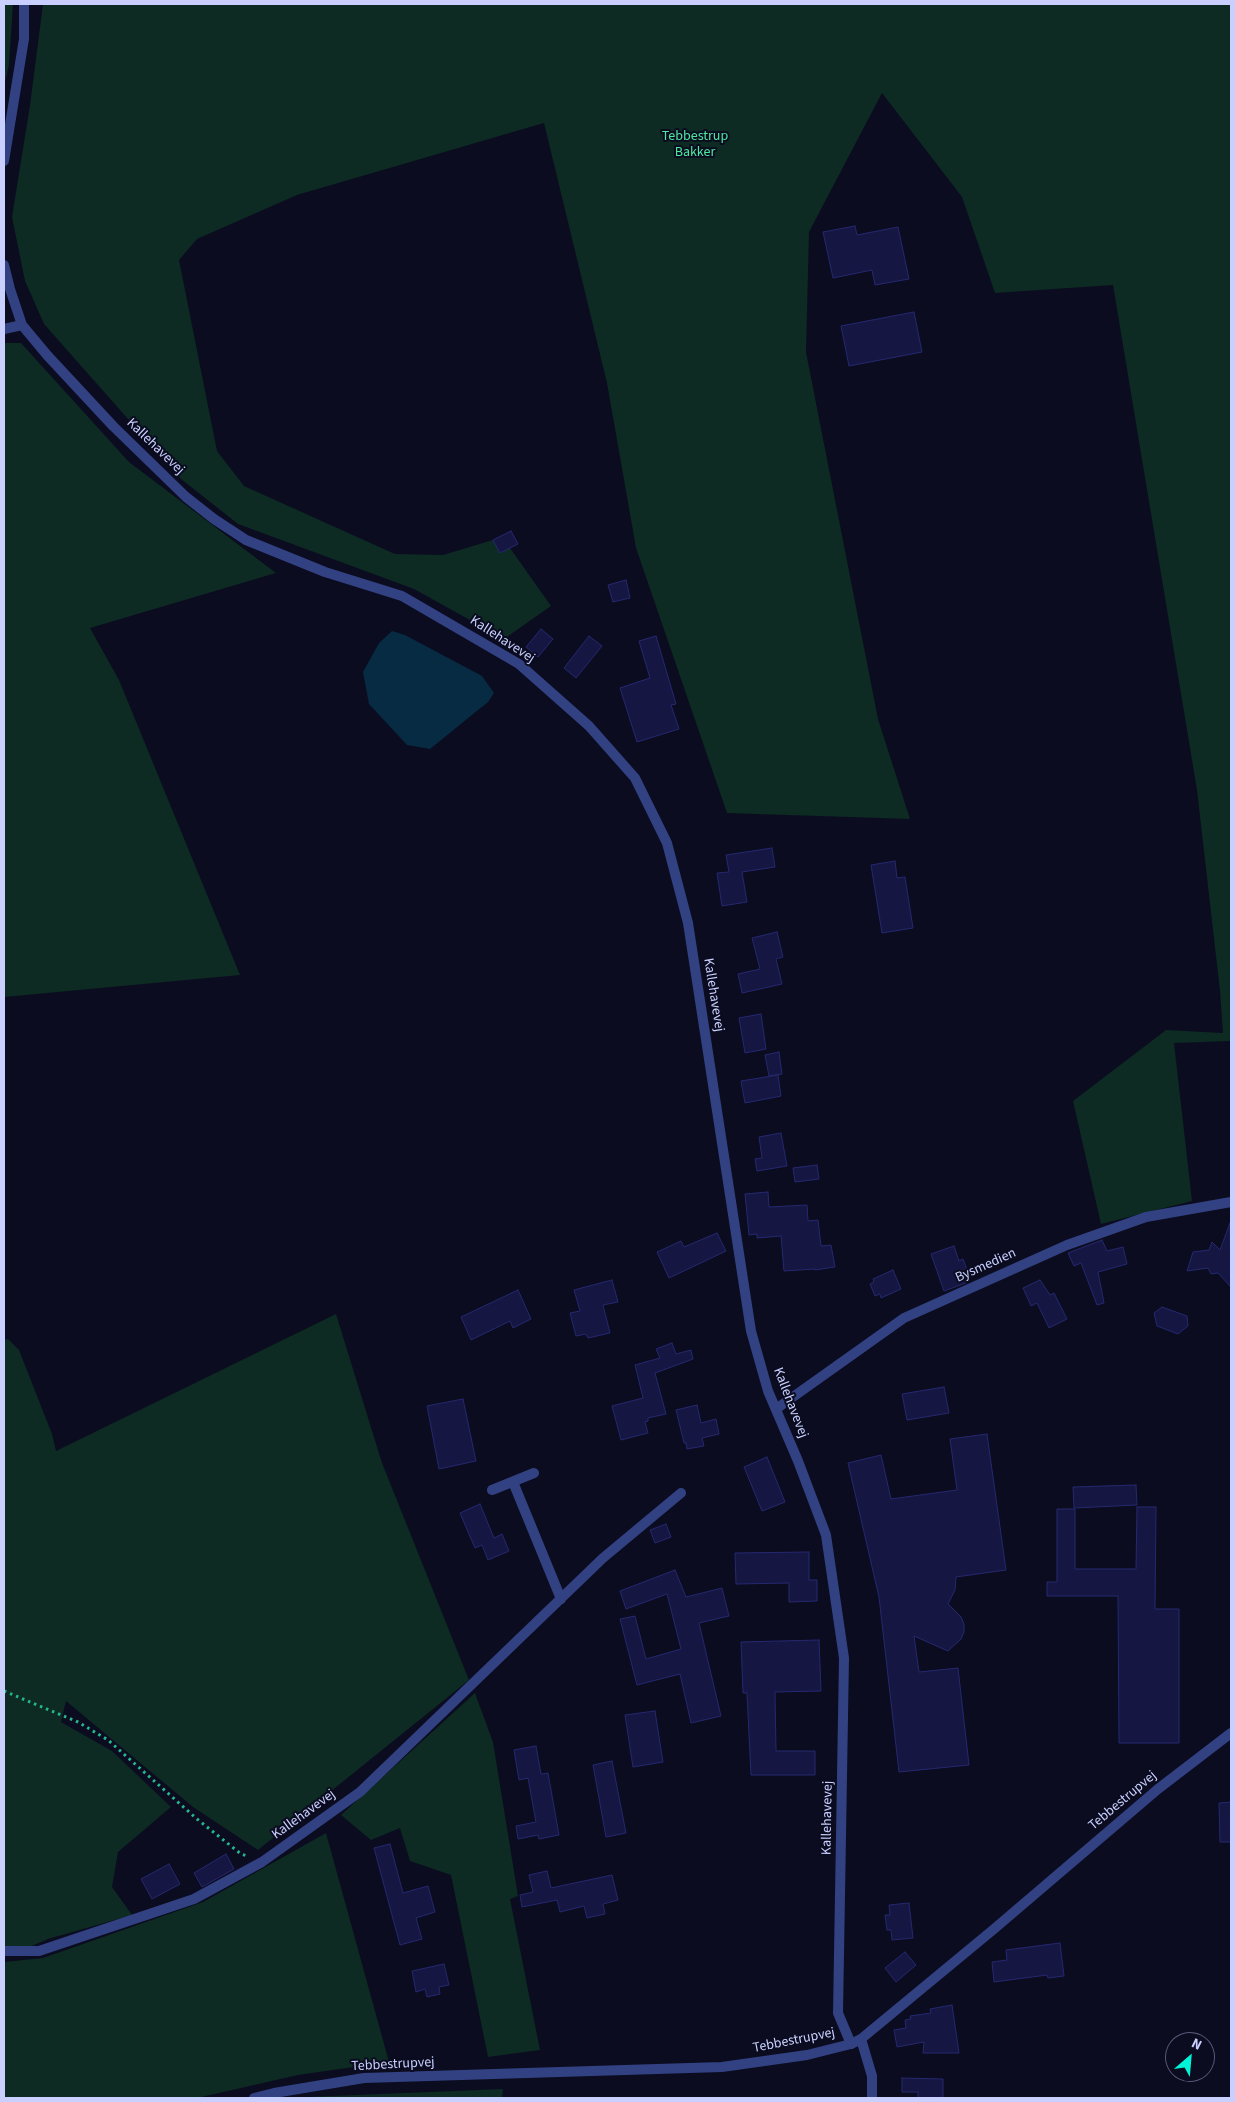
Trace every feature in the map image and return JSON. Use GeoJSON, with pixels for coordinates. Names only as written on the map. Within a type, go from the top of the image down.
{"type":"FeatureCollection","features":[{"type":"Feature","properties":{"kind":"street"},"geometry":{"type":"LineString","coordinates":[[4,162],[24,39],[24,4]]}},
{"type":"Feature","properties":{"kind":"street","name":"Kallehavevej"},"geometry":{"type":"LineString","coordinates":[[4,265],[22,325],[47,356],[113,426],[186,497],[214,520],[246,540],[325,572],[402,596],[519,664],[589,726],[635,778],[667,843],[688,923],[751,1331],[768,1391],[826,1535],[844,1658],[838,2012],[851,2044]]}},
{"type":"Feature","properties":{"kind":"street"},"geometry":{"type":"LineString","coordinates":[[4,329],[22,325]]}},
{"type":"Feature","properties":{"kind":"street","name":"Bysmedien"},"geometry":{"type":"LineString","coordinates":[[776,1410],[904,1318],[1067,1245],[1146,1216],[1231,1202]]}},
{"type":"Feature","properties":{"kind":"street"},"geometry":{"type":"LineString","coordinates":[[492,1490],[534,1472]]}},
{"type":"Feature","properties":{"kind":"street"},"geometry":{"type":"LineString","coordinates":[[513,1482],[560,1599]]}},
{"type":"Feature","properties":{"kind":"street","name":"Kallehavevej"},"geometry":{"type":"LineString","coordinates":[[4,1951],[39,1951],[194,1899],[262,1862],[360,1792],[602,1558],[681,1493]]}},
{"type":"Feature","properties":{"kind":"street","name":"Tebbestrupvej"},"geometry":{"type":"LineString","coordinates":[[254,2098],[364,2078],[722,2067],[807,2055],[851,2044],[861,2039],[994,1929],[1158,1789],[1231,1733]]}},
{"type":"Feature","properties":{"kind":"street"},"geometry":{"type":"LineString","coordinates":[[861,2039],[872,2076],[872,2098]]}},
{"type":"Feature","properties":{"kind":"path"},"geometry":{"type":"LineString","coordinates":[[4,1691],[78,1722],[108,1740],[197,1819],[241,1854],[262,1862]]}},
{"type":"Feature","properties":{"kind":"green space"},"geometry":{"type":"Polygon","coordinates":[[[4,4],[13,4],[9,65],[4,86],[4,4]]]}},
{"type":"Feature","properties":{"kind":"green space","name":"Tebbestrup Bakker"},"geometry":{"type":"Polygon","coordinates":[[[43,4],[1231,4],[1231,1041],[1174,1043],[1192,1201],[1101,1224],[1073,1101],[1166,1030],[1223,1033],[1197,790],[1113,285],[995,293],[962,197],[882,93],[809,232],[806,352],[878,719],[910,819],[727,813],[636,548],[607,383],[544,123],[297,195],[197,239],[179,260],[217,451],[244,486],[395,554],[443,555],[493,540],[500,553],[510,548],[551,606],[504,639],[414,589],[238,524],[181,479],[44,324],[25,281],[12,217],[30,105],[43,4]]]}},
{"type":"Feature","properties":{"kind":"green space"},"geometry":{"type":"Polygon","coordinates":[[[4,343],[21,343],[129,462],[276,573],[90,628],[119,680],[240,975],[4,997],[4,343]]]}},
{"type":"Feature","properties":{"kind":"green space"},"geometry":{"type":"Polygon","coordinates":[[[336,1314],[382,1463],[469,1680],[258,1850],[193,1807],[66,1701],[61,1722],[112,1751],[171,1807],[118,1852],[112,1887],[132,1915],[48,1939],[27,1948],[4,1947],[4,1340],[8,1339],[19,1350],[52,1434],[56,1451],[336,1314]]]}},
{"type":"Feature","properties":{"kind":"green space"},"geometry":{"type":"Polygon","coordinates":[[[475,1693],[493,1742],[518,1896],[510,1899],[540,2050],[488,2057],[451,1875],[410,1861],[400,1828],[371,1840],[341,1815],[475,1693]]]}},
{"type":"Feature","properties":{"kind":"green space"},"geometry":{"type":"Polygon","coordinates":[[[326,1833],[389,2062],[298,2075],[197,2098],[4,2098],[4,1962],[43,1958],[203,1902],[326,1833]]]}},
{"type":"Feature","properties":{"kind":"green space"},"geometry":{"type":"Polygon","coordinates":[[[503,2089],[502,2098],[306,2098],[306,2097],[503,2089]]]}},
{"type":"Feature","properties":{"kind":"water"},"geometry":{"type":"Polygon","coordinates":[[[392,631],[405,635],[482,676],[494,693],[488,702],[430,749],[407,745],[369,704],[363,672],[379,643],[392,631]]]}},
{"type":"Feature","properties":{"kind":"building"},"geometry":{"type":"Polygon","coordinates":[[[855,226],[857,235],[898,227],[909,279],[875,285],[872,270],[833,278],[823,232],[855,226]]]}},
{"type":"Feature","properties":{"kind":"building"},"geometry":{"type":"Polygon","coordinates":[[[914,312],[922,352],[849,366],[841,326],[914,312]]]}},
{"type":"Feature","properties":{"kind":"building"},"geometry":{"type":"Polygon","coordinates":[[[511,531],[518,544],[500,553],[493,540],[511,531]]]}},
{"type":"Feature","properties":{"kind":"building"},"geometry":{"type":"Polygon","coordinates":[[[626,580],[630,598],[613,602],[608,585],[626,580]]]}},
{"type":"Feature","properties":{"kind":"building"},"geometry":{"type":"Polygon","coordinates":[[[541,629],[553,639],[538,657],[526,647],[541,629]]]}},
{"type":"Feature","properties":{"kind":"building"},"geometry":{"type":"Polygon","coordinates":[[[589,636],[602,646],[576,678],[564,668],[589,636]]]}},
{"type":"Feature","properties":{"kind":"building"},"geometry":{"type":"Polygon","coordinates":[[[656,636],[676,704],[671,705],[679,729],[637,742],[620,688],[650,678],[639,641],[656,636]]]}},
{"type":"Feature","properties":{"kind":"building"},"geometry":{"type":"Polygon","coordinates":[[[772,848],[775,867],[742,872],[747,902],[722,906],[717,873],[729,872],[726,855],[772,848]]]}},
{"type":"Feature","properties":{"kind":"building"},"geometry":{"type":"Polygon","coordinates":[[[895,861],[897,878],[905,877],[913,928],[882,933],[871,865],[895,861]]]}},
{"type":"Feature","properties":{"kind":"building"},"geometry":{"type":"Polygon","coordinates":[[[777,932],[783,957],[776,959],[782,984],[742,993],[738,974],[760,969],[752,938],[777,932]]]}},
{"type":"Feature","properties":{"kind":"building"},"geometry":{"type":"Polygon","coordinates":[[[761,1014],[766,1049],[745,1053],[739,1018],[761,1014]]]}},
{"type":"Feature","properties":{"kind":"building"},"geometry":{"type":"Polygon","coordinates":[[[779,1052],[782,1074],[769,1076],[765,1055],[779,1052]]]}},
{"type":"Feature","properties":{"kind":"building"},"geometry":{"type":"Polygon","coordinates":[[[778,1075],[781,1096],[745,1103],[741,1081],[778,1075]]]}},
{"type":"Feature","properties":{"kind":"building"},"geometry":{"type":"Polygon","coordinates":[[[781,1133],[787,1166],[757,1171],[755,1159],[762,1158],[759,1137],[781,1133]]]}},
{"type":"Feature","properties":{"kind":"building"},"geometry":{"type":"Polygon","coordinates":[[[817,1165],[819,1179],[795,1182],[793,1168],[817,1165]]]}},
{"type":"Feature","properties":{"kind":"building"},"geometry":{"type":"Polygon","coordinates":[[[768,1192],[769,1207],[807,1205],[808,1221],[818,1220],[821,1246],[831,1245],[835,1267],[784,1271],[781,1236],[757,1238],[757,1234],[749,1235],[745,1194],[768,1192]]]}},
{"type":"Feature","properties":{"kind":"building"},"geometry":{"type":"Polygon","coordinates":[[[1230,1223],[1231,1287],[1218,1273],[1211,1274],[1208,1268],[1187,1271],[1193,1252],[1209,1250],[1212,1242],[1220,1250],[1230,1223]]]}},
{"type":"Feature","properties":{"kind":"building"},"geometry":{"type":"Polygon","coordinates":[[[717,1233],[726,1251],[669,1278],[657,1252],[681,1241],[684,1247],[717,1233]]]}},
{"type":"Feature","properties":{"kind":"building"},"geometry":{"type":"Polygon","coordinates":[[[1102,1240],[1107,1251],[1123,1247],[1127,1264],[1098,1272],[1104,1303],[1097,1305],[1081,1263],[1074,1266],[1068,1253],[1102,1240]]]}},
{"type":"Feature","properties":{"kind":"building"},"geometry":{"type":"Polygon","coordinates":[[[954,1246],[959,1261],[963,1259],[970,1278],[965,1280],[966,1283],[944,1291],[931,1254],[954,1246]]]}},
{"type":"Feature","properties":{"kind":"building"},"geometry":{"type":"Polygon","coordinates":[[[893,1270],[901,1289],[881,1298],[880,1294],[875,1296],[870,1284],[874,1282],[873,1279],[893,1270]]]}},
{"type":"Feature","properties":{"kind":"building"},"geometry":{"type":"Polygon","coordinates":[[[612,1280],[618,1302],[603,1305],[610,1333],[588,1338],[586,1334],[576,1336],[570,1313],[580,1311],[574,1290],[612,1280]]]}},
{"type":"Feature","properties":{"kind":"building"},"geometry":{"type":"Polygon","coordinates":[[[1040,1280],[1050,1295],[1054,1293],[1067,1319],[1049,1328],[1037,1303],[1031,1306],[1023,1288],[1040,1280]]]}},
{"type":"Feature","properties":{"kind":"building"},"geometry":{"type":"Polygon","coordinates":[[[518,1290],[531,1319],[513,1328],[510,1321],[471,1340],[461,1317],[518,1290]]]}},
{"type":"Feature","properties":{"kind":"building"},"geometry":{"type":"Polygon","coordinates":[[[1162,1307],[1187,1316],[1188,1326],[1178,1334],[1157,1326],[1154,1313],[1162,1307]]]}},
{"type":"Feature","properties":{"kind":"building"},"geometry":{"type":"Polygon","coordinates":[[[672,1343],[676,1354],[691,1350],[693,1359],[655,1373],[666,1414],[648,1418],[648,1421],[645,1422],[648,1433],[621,1440],[612,1406],[643,1398],[635,1365],[660,1358],[656,1349],[672,1343]]]}},
{"type":"Feature","properties":{"kind":"building"},"geometry":{"type":"Polygon","coordinates":[[[944,1387],[949,1413],[907,1420],[902,1394],[944,1387]]]}},
{"type":"Feature","properties":{"kind":"building"},"geometry":{"type":"Polygon","coordinates":[[[463,1399],[476,1461],[439,1469],[427,1406],[463,1399]]]}},
{"type":"Feature","properties":{"kind":"building"},"geometry":{"type":"Polygon","coordinates":[[[697,1405],[701,1423],[716,1419],[719,1434],[702,1438],[704,1446],[687,1449],[676,1410],[697,1405]]]}},
{"type":"Feature","properties":{"kind":"building"},"geometry":{"type":"Polygon","coordinates":[[[987,1434],[1006,1570],[956,1577],[955,1590],[948,1604],[961,1617],[964,1624],[964,1632],[961,1639],[948,1651],[914,1636],[919,1672],[958,1668],[969,1765],[899,1772],[879,1597],[848,1463],[881,1455],[891,1499],[957,1490],[950,1439],[987,1434]]]}},
{"type":"Feature","properties":{"kind":"building"},"geometry":{"type":"Polygon","coordinates":[[[767,1457],[785,1502],[762,1511],[744,1467],[767,1457]]]}},
{"type":"Feature","properties":{"kind":"building"},"geometry":{"type":"Polygon","coordinates":[[[1136,1485],[1137,1505],[1074,1508],[1073,1487],[1136,1485]]]}},
{"type":"Feature","properties":{"kind":"building"},"geometry":{"type":"Polygon","coordinates":[[[480,1504],[494,1538],[502,1534],[509,1551],[488,1560],[482,1545],[475,1548],[460,1513],[480,1504]]]}},
{"type":"Feature","properties":{"kind":"building"},"geometry":{"type":"Polygon","coordinates":[[[1137,1507],[1156,1507],[1155,1609],[1179,1609],[1179,1743],[1119,1743],[1118,1596],[1047,1596],[1047,1582],[1057,1582],[1057,1509],[1075,1509],[1075,1569],[1136,1569],[1137,1507]]]}},
{"type":"Feature","properties":{"kind":"building"},"geometry":{"type":"Polygon","coordinates":[[[666,1524],[671,1537],[655,1543],[650,1530],[666,1524]]]}},
{"type":"Feature","properties":{"kind":"building"},"geometry":{"type":"Polygon","coordinates":[[[809,1552],[809,1580],[817,1580],[817,1601],[789,1602],[789,1583],[736,1584],[735,1553],[809,1552]]]}},
{"type":"Feature","properties":{"kind":"building"},"geometry":{"type":"Polygon","coordinates":[[[675,1570],[686,1597],[722,1588],[729,1616],[699,1623],[721,1716],[691,1723],[680,1674],[637,1685],[620,1619],[635,1616],[646,1659],[681,1649],[667,1594],[626,1609],[620,1591],[675,1570]]]}},
{"type":"Feature","properties":{"kind":"building"},"geometry":{"type":"Polygon","coordinates":[[[819,1640],[821,1691],[775,1692],[776,1751],[815,1751],[815,1775],[751,1775],[747,1693],[743,1693],[741,1642],[819,1640]]]}},
{"type":"Feature","properties":{"kind":"building"},"geometry":{"type":"Polygon","coordinates":[[[655,1711],[663,1762],[633,1767],[625,1715],[655,1711]]]}},
{"type":"Feature","properties":{"kind":"building"},"geometry":{"type":"Polygon","coordinates":[[[536,1746],[541,1774],[548,1773],[559,1835],[539,1839],[538,1835],[518,1839],[516,1826],[536,1822],[528,1778],[519,1780],[514,1750],[536,1746]]]}},
{"type":"Feature","properties":{"kind":"building"},"geometry":{"type":"Polygon","coordinates":[[[612,1761],[626,1833],[606,1837],[593,1765],[612,1761]]]}},
{"type":"Feature","properties":{"kind":"building"},"geometry":{"type":"Polygon","coordinates":[[[1231,1802],[1231,1842],[1220,1842],[1219,1803],[1231,1802]]]}},
{"type":"Feature","properties":{"kind":"building"},"geometry":{"type":"Polygon","coordinates":[[[390,1844],[403,1893],[428,1886],[435,1912],[416,1918],[422,1939],[400,1945],[374,1848],[390,1844]]]}},
{"type":"Feature","properties":{"kind":"building"},"geometry":{"type":"Polygon","coordinates":[[[226,1854],[234,1869],[202,1887],[194,1873],[226,1854]]]}},
{"type":"Feature","properties":{"kind":"building"},"geometry":{"type":"Polygon","coordinates":[[[169,1864],[180,1884],[152,1899],[141,1879],[169,1864]]]}},
{"type":"Feature","properties":{"kind":"building"},"geometry":{"type":"Polygon","coordinates":[[[547,1871],[551,1888],[612,1875],[618,1900],[603,1904],[605,1914],[587,1918],[584,1906],[560,1912],[557,1900],[522,1907],[520,1895],[533,1892],[529,1875],[547,1871]]]}},
{"type":"Feature","properties":{"kind":"building"},"geometry":{"type":"Polygon","coordinates":[[[909,1903],[913,1938],[892,1940],[891,1930],[887,1930],[885,1915],[890,1915],[889,1905],[909,1903]]]}},
{"type":"Feature","properties":{"kind":"building"},"geometry":{"type":"Polygon","coordinates":[[[1060,1943],[1064,1976],[1048,1978],[1047,1975],[994,1982],[992,1962],[1007,1960],[1006,1950],[1060,1943]]]}},
{"type":"Feature","properties":{"kind":"building"},"geometry":{"type":"Polygon","coordinates":[[[905,1952],[916,1965],[896,1982],[885,1968],[905,1952]]]}},
{"type":"Feature","properties":{"kind":"building"},"geometry":{"type":"Polygon","coordinates":[[[444,1964],[449,1985],[439,1987],[440,1994],[427,1997],[425,1989],[416,1992],[412,1971],[444,1964]]]}},
{"type":"Feature","properties":{"kind":"building"},"geometry":{"type":"Polygon","coordinates":[[[952,2005],[959,2053],[923,2053],[924,2042],[897,2047],[894,2030],[906,2028],[905,2020],[911,2019],[910,2016],[931,2013],[930,2009],[952,2005]]]}},
{"type":"Feature","properties":{"kind":"building"},"geometry":{"type":"Polygon","coordinates":[[[902,2078],[943,2079],[943,2098],[918,2098],[918,2092],[902,2092],[902,2078]]]}}]}
